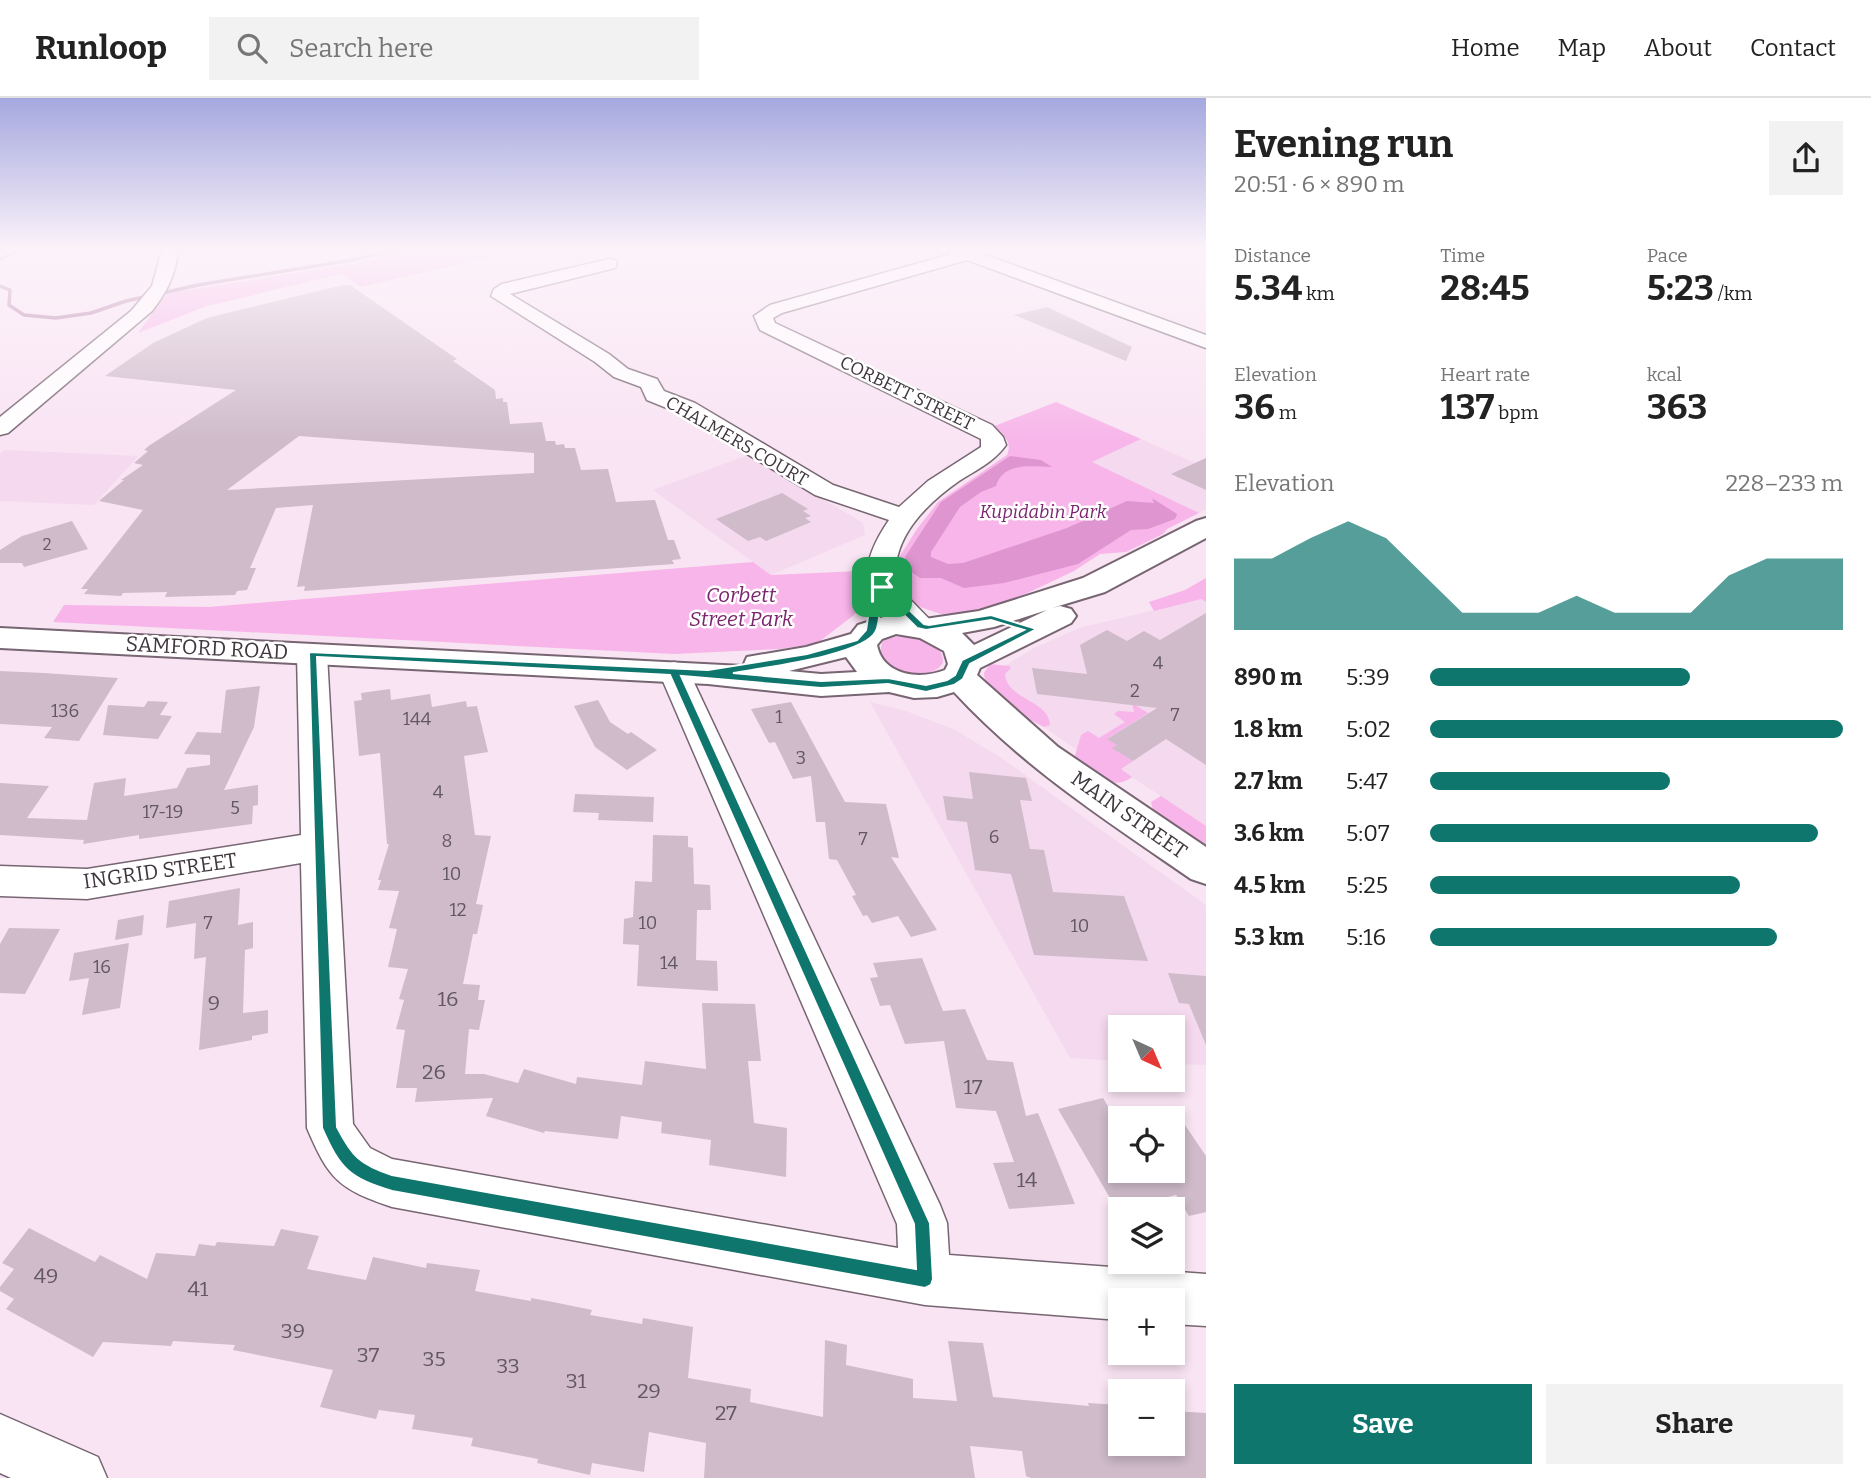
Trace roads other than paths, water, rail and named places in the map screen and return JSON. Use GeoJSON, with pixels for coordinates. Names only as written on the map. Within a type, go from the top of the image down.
{"type":"FeatureCollection","features":[{"type":"Feature","properties":{"kind":"main road"},"geometry":{"type":"LineString","coordinates":[[1206,527],[1094,585],[991,618],[925,627],[893,624],[866,636],[860,652],[864,663],[900,684],[939,687],[962,669],[1033,629],[1206,544]]}},
{"type":"Feature","properties":{"kind":"main road"},"geometry":{"type":"LineString","coordinates":[[991,618],[1033,629]]}},
{"type":"Feature","properties":{"kind":"main road"},"geometry":{"type":"LineString","coordinates":[[925,627],[954,642],[962,652],[962,669]]}},
{"type":"Feature","properties":{"kind":"main road","name":"SAMFORD ROAD"},"geometry":{"type":"LineString","coordinates":[[691,673],[808,657],[866,636]]}},
{"type":"Feature","properties":{"kind":"main road","name":"SAMFORD ROAD"},"geometry":{"type":"LineString","coordinates":[[0,638],[691,673],[821,685],[900,684]]}},
{"type":"Feature","properties":{"kind":"main road","name":"MAIN STREET"},"geometry":{"type":"LineString","coordinates":[[962,669],[981,701],[1052,761]]}},
{"type":"Feature","properties":{"kind":"main road","name":"MAIN STREET"},"geometry":{"type":"LineString","coordinates":[[900,684],[958,707],[1052,761],[1206,868]]}},
{"type":"Feature","properties":{"kind":"street"},"geometry":{"type":"LineString","coordinates":[[0,428],[132,314]]}},
{"type":"Feature","properties":{"kind":"street","name":"CHALMERS COURT"},"geometry":{"type":"LineString","coordinates":[[530,314],[602,358],[621,373],[650,383],[655,395],[687,408],[824,490],[863,505],[907,517]]}},
{"type":"Feature","properties":{"kind":"street","name":"CORBETT STREET"},"geometry":{"type":"LineString","coordinates":[[766,314],[763,316],[767,326],[984,430],[992,437],[995,445],[989,453],[918,501],[889,543],[879,575],[882,587],[866,636]]}},
{"type":"Feature","properties":{"kind":"street"},"geometry":{"type":"LineString","coordinates":[[1131,314],[1206,342]]}},
{"type":"Feature","properties":{"kind":"street"},"geometry":{"type":"LineString","coordinates":[[882,587],[925,627]]}},
{"type":"Feature","properties":{"kind":"street"},"geometry":{"type":"LineString","coordinates":[[312,654],[330,1128],[344,1156],[363,1174],[392,1183],[925,1279],[1206,1300]]}},
{"type":"Feature","properties":{"kind":"street"},"geometry":{"type":"LineString","coordinates":[[691,673],[922,1223],[925,1279]]}},
{"type":"Feature","properties":{"kind":"street","name":"INGRID STREET"},"geometry":{"type":"LineString","coordinates":[[0,881],[87,884],[319,846]]}},
{"type":"Feature","properties":{"kind":"street"},"geometry":{"type":"LineString","coordinates":[[0,1443],[78,1478]]}},
{"type":"Feature","properties":{"kind":"waterway"},"geometry":{"type":"LineString","coordinates":[[23,314],[56,318],[81,314]]}},
{"type":"Feature","properties":{"kind":"park label","name":"Kupidabin Park"},"geometry":{"type":"Point","coordinates":[1043,512]}},
{"type":"Feature","properties":{"kind":"park label","name":"Corbett Street Park"},"geometry":{"type":"Point","coordinates":[741,607]}}]}
